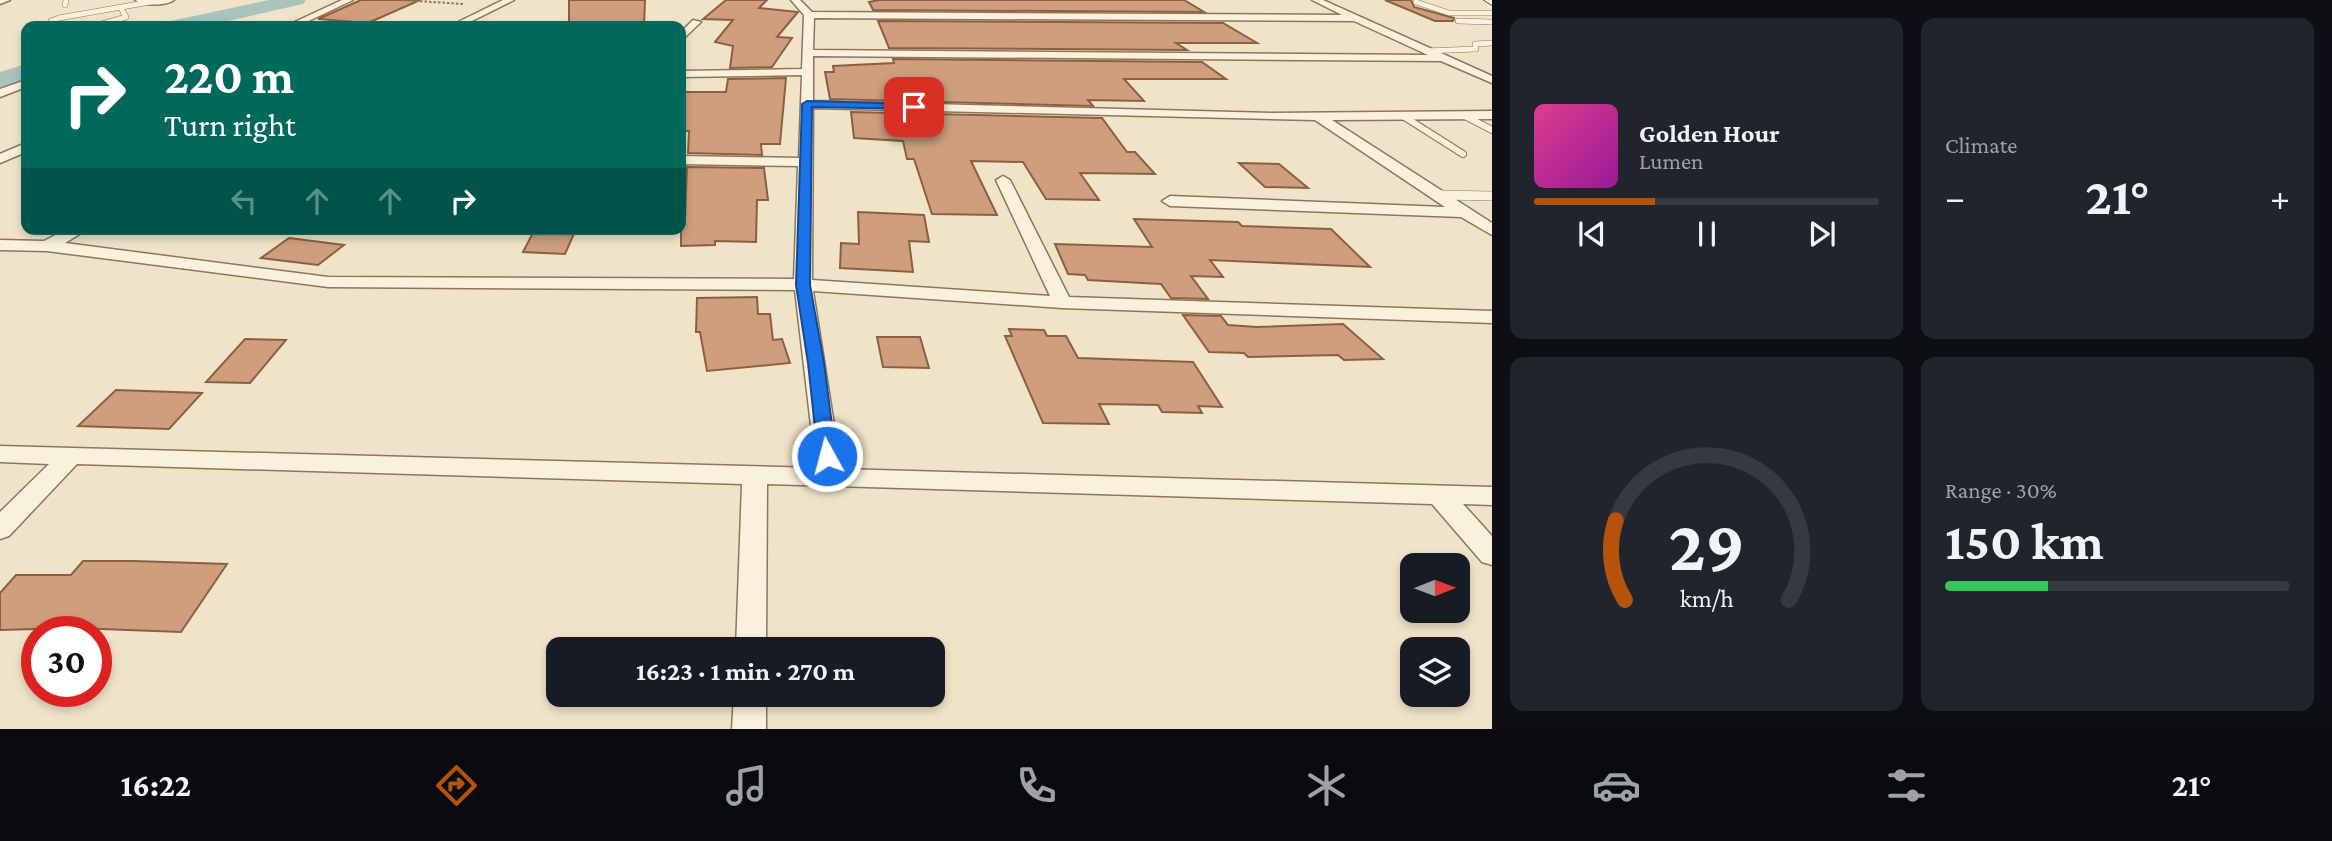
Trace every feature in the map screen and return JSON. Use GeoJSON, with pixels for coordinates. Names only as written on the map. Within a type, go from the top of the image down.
{"type":"FeatureCollection","features":[{"type":"Feature","properties":{"kind":"street"},"geometry":{"type":"LineString","coordinates":[[0,1],[6,0]]}},
{"type":"Feature","properties":{"kind":"street"},"geometry":{"type":"LineString","coordinates":[[146,1],[169,0]]}},
{"type":"Feature","properties":{"kind":"street"},"geometry":{"type":"LineString","coordinates":[[302,21],[349,0]]}},
{"type":"Feature","properties":{"kind":"street"},"geometry":{"type":"LineString","coordinates":[[464,21],[510,0]]}},
{"type":"Feature","properties":{"kind":"street"},"geometry":{"type":"LineString","coordinates":[[795,0],[809,15],[803,285],[816,363],[830,479]]}},
{"type":"Feature","properties":{"kind":"street"},"geometry":{"type":"LineString","coordinates":[[1316,0],[1492,80]]}},
{"type":"Feature","properties":{"kind":"street"},"geometry":{"type":"LineString","coordinates":[[809,15],[1354,18]]}},
{"type":"Feature","properties":{"kind":"street"},"geometry":{"type":"LineString","coordinates":[[686,33],[696,22]]}},
{"type":"Feature","properties":{"kind":"street"},"geometry":{"type":"LineString","coordinates":[[807,53],[1440,58]]}},
{"type":"Feature","properties":{"kind":"street"},"geometry":{"type":"LineString","coordinates":[[1474,71],[1492,72]]}},
{"type":"Feature","properties":{"kind":"street"},"geometry":{"type":"LineString","coordinates":[[686,74],[808,72]]}},
{"type":"Feature","properties":{"kind":"street"},"geometry":{"type":"LineString","coordinates":[[0,93],[21,85]]}},
{"type":"Feature","properties":{"kind":"street"},"geometry":{"type":"LineString","coordinates":[[807,104],[1318,117],[1492,115]]}},
{"type":"Feature","properties":{"kind":"street"},"geometry":{"type":"LineString","coordinates":[[1318,117],[1492,230]]}},
{"type":"Feature","properties":{"kind":"street"},"geometry":{"type":"LineString","coordinates":[[0,159],[21,149]]}},
{"type":"Feature","properties":{"kind":"street"},"geometry":{"type":"LineString","coordinates":[[686,160],[805,162]]}},
{"type":"Feature","properties":{"kind":"street"},"geometry":{"type":"LineString","coordinates":[[1003,180],[1062,302]]}},
{"type":"Feature","properties":{"kind":"street"},"geometry":{"type":"LineString","coordinates":[[1170,201],[1465,212]]}},
{"type":"Feature","properties":{"kind":"street"},"geometry":{"type":"LineString","coordinates":[[47,246],[68,235]]}},
{"type":"Feature","properties":{"kind":"street"},"geometry":{"type":"LineString","coordinates":[[0,245],[47,246],[328,282],[803,285],[1062,302],[1492,317]]}},
{"type":"Feature","properties":{"kind":"street"},"geometry":{"type":"LineString","coordinates":[[0,454],[1492,496]]}},
{"type":"Feature","properties":{"kind":"street"},"geometry":{"type":"LineString","coordinates":[[0,529],[70,457]]}},
{"type":"Feature","properties":{"kind":"street"},"geometry":{"type":"LineString","coordinates":[[751,637],[754,476]]}},
{"type":"Feature","properties":{"kind":"street"},"geometry":{"type":"LineString","coordinates":[[1439,495],[1492,554]]}},
{"type":"Feature","properties":{"kind":"street"},"geometry":{"type":"LineString","coordinates":[[749,729],[750,707]]}},
{"type":"Feature","properties":{"kind":"lane"},"geometry":{"type":"LineString","coordinates":[[53,21],[146,1]]}},
{"type":"Feature","properties":{"kind":"lane"},"geometry":{"type":"LineString","coordinates":[[1416,2],[1444,12],[1492,13]]}},
{"type":"Feature","properties":{"kind":"lane"},"geometry":{"type":"LineString","coordinates":[[112,21],[126,17],[121,8]]}},
{"type":"Feature","properties":{"kind":"lane"},"geometry":{"type":"LineString","coordinates":[[1458,21],[1492,22]]}},
{"type":"Feature","properties":{"kind":"lane"},"geometry":{"type":"LineString","coordinates":[[1425,51],[1472,50],[1476,49],[1475,44],[1492,43]]}},
{"type":"Feature","properties":{"kind":"lane"},"geometry":{"type":"LineString","coordinates":[[1463,115],[1492,130]]}},
{"type":"Feature","properties":{"kind":"lane"},"geometry":{"type":"LineString","coordinates":[[1403,116],[1463,154]]}},
{"type":"Feature","properties":{"kind":"lane"},"geometry":{"type":"LineString","coordinates":[[1440,195],[1492,196]]}},
{"type":"Feature","properties":{"kind":"path"},"geometry":{"type":"LineString","coordinates":[[402,0],[492,6]]}},
{"type":"Feature","properties":{"kind":"building"},"geometry":{"type":"Polygon","coordinates":[[[361,0],[420,0],[373,21],[318,19],[361,0]]]}},
{"type":"Feature","properties":{"kind":"building"},"geometry":{"type":"Polygon","coordinates":[[[569,0],[645,0],[644,21],[569,21],[569,0]]]}},
{"type":"Feature","properties":{"kind":"building"},"geometry":{"type":"Polygon","coordinates":[[[726,0],[767,0],[759,8],[798,12],[777,37],[792,38],[772,67],[730,68],[733,46],[715,42],[733,20],[703,19],[726,0]]]}},
{"type":"Feature","properties":{"kind":"building"},"geometry":{"type":"Polygon","coordinates":[[[1184,0],[1204,12],[873,10],[869,2],[1184,0]]]}},
{"type":"Feature","properties":{"kind":"building"},"geometry":{"type":"Polygon","coordinates":[[[1385,0],[1411,0],[1414,7],[1454,18],[1453,21],[1435,21],[1385,0]]]}},
{"type":"Feature","properties":{"kind":"building"},"geometry":{"type":"Polygon","coordinates":[[[878,21],[1223,23],[1257,43],[1176,43],[1187,50],[889,48],[878,21]]]}},
{"type":"Feature","properties":{"kind":"building"},"geometry":{"type":"Polygon","coordinates":[[[893,59],[1202,62],[1226,79],[1124,79],[1144,101],[1088,100],[1093,106],[830,99],[825,72],[834,72],[833,66],[894,63],[893,59]]]}},
{"type":"Feature","properties":{"kind":"building"},"geometry":{"type":"Polygon","coordinates":[[[786,78],[780,144],[761,144],[762,155],[688,153],[686,92],[726,92],[728,79],[786,78]]]}},
{"type":"Feature","properties":{"kind":"building"},"geometry":{"type":"Polygon","coordinates":[[[851,112],[1102,118],[1127,152],[1135,152],[1155,174],[1080,173],[1099,200],[1046,199],[1023,162],[971,161],[997,215],[932,214],[914,159],[907,159],[903,141],[854,138],[851,112]]]}},
{"type":"Feature","properties":{"kind":"building"},"geometry":{"type":"Polygon","coordinates":[[[1239,163],[1279,164],[1308,188],[1265,187],[1239,163]]]}},
{"type":"Feature","properties":{"kind":"building"},"geometry":{"type":"Polygon","coordinates":[[[687,167],[764,168],[768,200],[757,200],[756,242],[715,241],[715,245],[681,246],[681,235],[686,235],[687,167]]]}},
{"type":"Feature","properties":{"kind":"building"},"geometry":{"type":"Polygon","coordinates":[[[858,212],[924,215],[929,242],[909,241],[913,272],[840,268],[841,243],[859,244],[858,212]]]}},
{"type":"Feature","properties":{"kind":"building"},"geometry":{"type":"Polygon","coordinates":[[[1134,219],[1238,222],[1242,226],[1331,229],[1370,267],[1210,260],[1223,277],[1191,276],[1208,299],[1171,298],[1161,284],[1088,280],[1085,275],[1068,274],[1055,244],[1152,247],[1134,219]]]}},
{"type":"Feature","properties":{"kind":"building"},"geometry":{"type":"Polygon","coordinates":[[[532,235],[573,235],[565,254],[523,252],[532,235]]]}},
{"type":"Feature","properties":{"kind":"building"},"geometry":{"type":"Polygon","coordinates":[[[289,238],[344,245],[318,265],[261,258],[289,238]]]}},
{"type":"Feature","properties":{"kind":"building"},"geometry":{"type":"Polygon","coordinates":[[[757,297],[758,314],[770,314],[773,340],[782,339],[790,363],[707,371],[700,332],[696,332],[697,298],[757,297]]]}},
{"type":"Feature","properties":{"kind":"building"},"geometry":{"type":"Polygon","coordinates":[[[1183,315],[1221,316],[1228,325],[1257,327],[1343,324],[1383,359],[1344,360],[1338,355],[1248,357],[1244,353],[1209,352],[1183,315]]]}},
{"type":"Feature","properties":{"kind":"building"},"geometry":{"type":"Polygon","coordinates":[[[1009,329],[1044,330],[1047,336],[1066,336],[1078,358],[1193,362],[1222,407],[1198,406],[1202,413],[1162,412],[1158,405],[1099,404],[1109,424],[1043,423],[1005,336],[1012,336],[1009,329]]]}},
{"type":"Feature","properties":{"kind":"building"},"geometry":{"type":"Polygon","coordinates":[[[877,337],[920,337],[929,368],[883,367],[877,337]]]}},
{"type":"Feature","properties":{"kind":"building"},"geometry":{"type":"Polygon","coordinates":[[[245,339],[286,340],[250,383],[206,382],[245,339]]]}},
{"type":"Feature","properties":{"kind":"building"},"geometry":{"type":"Polygon","coordinates":[[[116,390],[202,393],[169,429],[78,426],[116,390]]]}},
{"type":"Feature","properties":{"kind":"building"},"geometry":{"type":"Polygon","coordinates":[[[83,561],[227,564],[181,632],[112,629],[112,616],[21,616],[21,629],[0,630],[0,593],[16,575],[71,575],[83,561]]]}},
{"type":"Feature","properties":{"kind":"waterway"},"geometry":{"type":"LineString","coordinates":[[202,21],[296,0]]}},
{"type":"Feature","properties":{"kind":"waterway"},"geometry":{"type":"LineString","coordinates":[[0,80],[21,73]]}},
{"type":"Feature","properties":{"kind":"route"},"geometry":{"type":"LineString","coordinates":[[827,456],[803,285],[807,104],[914,107]]}}]}
